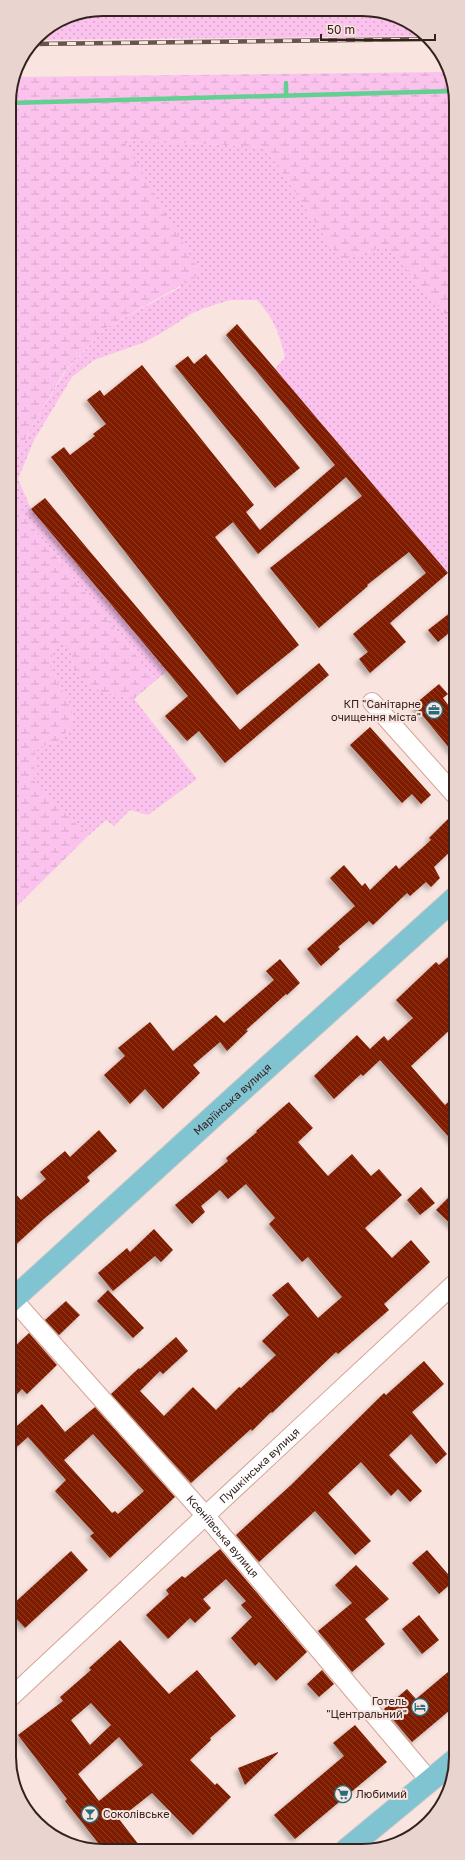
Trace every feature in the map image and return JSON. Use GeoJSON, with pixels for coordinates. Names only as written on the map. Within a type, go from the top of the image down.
{"type":"FeatureCollection","features":[{"type":"Feature","properties":{"kind":"main road","name":"Маріїнська вулиця"},"geometry":{"type":"LineString","coordinates":[[16,1294],[449,904]]}},
{"type":"Feature","properties":{"kind":"main road"},"geometry":{"type":"LineString","coordinates":[[353,1844],[449,1765]]}},
{"type":"Feature","properties":{"kind":"street"},"geometry":{"type":"LineString","coordinates":[[372,702],[449,788]]}},
{"type":"Feature","properties":{"kind":"street","name":"Пушкінська вулиця"},"geometry":{"type":"LineString","coordinates":[[16,1692],[205,1514],[449,1288]]}},
{"type":"Feature","properties":{"kind":"street","name":"Ксеніївська вулиця"},"geometry":{"type":"LineString","coordinates":[[16,1305],[205,1514],[430,1781]]}},
{"type":"Feature","properties":{"kind":"green space"},"geometry":{"type":"Polygon","coordinates":[[[97,16],[368,16],[401,25],[418,36],[42,40],[64,25],[97,16]]]}},
{"type":"Feature","properties":{"kind":"green space"},"geometry":{"type":"Polygon","coordinates":[[[443,72],[446,80],[449,103],[449,319],[386,246],[341,261],[265,147],[123,140],[201,274],[106,328],[64,372],[27,435],[16,460],[16,97],[20,77],[443,72]]]}},
{"type":"Feature","properties":{"kind":"green space"},"geometry":{"type":"Polygon","coordinates":[[[123,140],[265,147],[341,261],[386,246],[449,319],[449,572],[448,573],[275,369],[285,357],[283,348],[272,320],[257,300],[231,300],[213,305],[192,313],[145,342],[94,360],[72,377],[34,440],[18,479],[31,509],[167,671],[156,680],[25,518],[16,498],[16,460],[27,435],[65,372],[106,328],[181,287],[123,140]]]}},
{"type":"Feature","properties":{"kind":"green space"},"geometry":{"type":"Polygon","coordinates":[[[16,498],[25,518],[156,680],[134,699],[102,692],[83,681],[74,672],[71,653],[64,644],[55,645],[50,666],[72,710],[73,722],[59,742],[48,744],[35,751],[34,781],[88,836],[16,907],[16,498]]]}},
{"type":"Feature","properties":{"kind":"green space"},"geometry":{"type":"Polygon","coordinates":[[[64,643],[71,653],[74,672],[102,692],[134,699],[197,779],[148,815],[130,810],[114,826],[106,820],[88,836],[34,782],[35,751],[48,744],[59,742],[73,722],[72,710],[50,666],[55,644],[64,643]]]}},
{"type":"Feature","properties":{"kind":"building"},"geometry":{"type":"Polygon","coordinates":[[[237,324],[448,573],[390,623],[406,642],[370,673],[359,659],[368,652],[353,634],[426,573],[409,552],[367,585],[368,586],[319,628],[270,568],[362,496],[346,477],[258,554],[233,522],[215,537],[299,645],[237,695],[51,457],[64,447],[70,455],[95,436],[93,434],[106,424],[87,400],[100,390],[104,396],[142,365],[254,505],[246,512],[260,530],[335,465],[226,335],[237,324]]]}},
{"type":"Feature","properties":{"kind":"building"},"geometry":{"type":"Polygon","coordinates":[[[206,354],[300,468],[275,488],[175,366],[188,356],[194,364],[206,354]]]}},
{"type":"Feature","properties":{"kind":"building"},"geometry":{"type":"Polygon","coordinates":[[[45,498],[240,730],[319,663],[329,675],[225,763],[199,731],[187,741],[165,716],[188,696],[31,509],[45,498]]]}},
{"type":"Feature","properties":{"kind":"building"},"geometry":{"type":"Polygon","coordinates":[[[449,614],[449,633],[438,642],[428,630],[449,614]]]}},
{"type":"Feature","properties":{"kind":"building","name":"КП \"Санітарне очищення міста\""},"geometry":{"type":"Polygon","coordinates":[[[439,684],[448,694],[443,698],[449,706],[449,748],[414,705],[439,684]]]}},
{"type":"Feature","properties":{"kind":"building"},"geometry":{"type":"Polygon","coordinates":[[[370,727],[431,795],[421,804],[412,794],[402,803],[350,745],[370,727]]]}},
{"type":"Feature","properties":{"kind":"building"},"geometry":{"type":"Polygon","coordinates":[[[449,818],[449,853],[434,867],[440,878],[431,887],[426,882],[410,896],[407,893],[373,925],[369,921],[338,947],[340,949],[321,966],[307,949],[355,906],[330,878],[344,865],[362,886],[365,883],[370,890],[396,865],[399,869],[431,840],[429,838],[449,818]]]}},
{"type":"Feature","properties":{"kind":"building"},"geometry":{"type":"Polygon","coordinates":[[[449,956],[449,1031],[411,1066],[445,1105],[449,1101],[449,1137],[380,1060],[363,1076],[361,1074],[334,1099],[314,1076],[357,1035],[370,1049],[384,1036],[388,1041],[413,1018],[396,1000],[436,962],[439,965],[449,956]]]}},
{"type":"Feature","properties":{"kind":"building"},"geometry":{"type":"Polygon","coordinates":[[[280,959],[300,983],[246,1030],[248,1031],[227,1051],[220,1042],[193,1065],[200,1073],[163,1109],[145,1089],[130,1104],[104,1075],[125,1056],[118,1048],[150,1022],[173,1051],[216,1015],[224,1023],[274,980],[266,971],[280,959]]]}},
{"type":"Feature","properties":{"kind":"building"},"geometry":{"type":"Polygon","coordinates":[[[289,1102],[313,1128],[298,1142],[328,1176],[352,1154],[371,1176],[379,1169],[402,1195],[365,1228],[392,1258],[411,1240],[430,1262],[384,1304],[389,1310],[338,1354],[336,1352],[272,1413],[271,1412],[252,1431],[251,1429],[191,1483],[111,1394],[176,1337],[188,1351],[163,1374],[160,1371],[140,1391],[164,1416],[193,1387],[216,1410],[239,1387],[241,1388],[276,1355],[262,1341],[289,1315],[272,1295],[288,1282],[318,1318],[342,1297],[308,1257],[302,1262],[269,1224],[275,1218],[246,1184],[228,1199],[220,1190],[201,1206],[205,1212],[192,1224],[175,1205],[228,1161],[226,1158],[289,1102]]]}},
{"type":"Feature","properties":{"kind":"building"},"geometry":{"type":"Polygon","coordinates":[[[99,1130],[117,1151],[87,1177],[90,1181],[45,1218],[16,1245],[16,1194],[21,1200],[46,1179],[40,1172],[65,1151],[70,1157],[99,1130]]]}},
{"type":"Feature","properties":{"kind":"building"},"geometry":{"type":"Polygon","coordinates":[[[421,1187],[435,1203],[420,1215],[407,1200],[421,1187]]]}},
{"type":"Feature","properties":{"kind":"building"},"geometry":{"type":"Polygon","coordinates":[[[449,1197],[449,1222],[436,1210],[449,1197]]]}},
{"type":"Feature","properties":{"kind":"building"},"geometry":{"type":"Polygon","coordinates":[[[154,1229],[173,1250],[161,1262],[155,1256],[113,1291],[98,1273],[127,1248],[130,1252],[154,1229]]]}},
{"type":"Feature","properties":{"kind":"building"},"geometry":{"type":"Polygon","coordinates":[[[108,1290],[144,1328],[133,1338],[97,1301],[108,1290]]]}},
{"type":"Feature","properties":{"kind":"building"},"geometry":{"type":"Polygon","coordinates":[[[66,1301],[80,1315],[59,1335],[45,1320],[66,1301]]]}},
{"type":"Feature","properties":{"kind":"building"},"geometry":{"type":"Polygon","coordinates":[[[29,1333],[57,1365],[27,1394],[22,1389],[16,1395],[16,1345],[29,1333]]]}},
{"type":"Feature","properties":{"kind":"building"},"geometry":{"type":"Polygon","coordinates":[[[424,1361],[444,1384],[412,1412],[447,1454],[436,1464],[411,1434],[389,1455],[422,1491],[410,1502],[398,1489],[391,1496],[361,1462],[328,1493],[371,1541],[355,1555],[315,1511],[259,1562],[236,1535],[291,1485],[384,1393],[386,1395],[424,1361]]]}},
{"type":"Feature","properties":{"kind":"building"},"geometry":{"type":"Polygon","coordinates":[[[42,1404],[65,1432],[95,1407],[175,1497],[110,1558],[90,1536],[94,1533],[55,1491],[66,1480],[28,1437],[16,1448],[16,1427],[42,1404]],[[93,1434],[64,1460],[112,1513],[115,1511],[118,1514],[144,1491],[93,1434]]]}},
{"type":"Feature","properties":{"kind":"building"},"geometry":{"type":"Polygon","coordinates":[[[220,1549],[307,1652],[276,1681],[259,1662],[255,1666],[231,1638],[252,1617],[241,1605],[246,1601],[226,1579],[203,1599],[211,1608],[195,1623],[190,1618],[168,1639],[146,1615],[169,1594],[166,1590],[182,1576],[185,1578],[220,1549]]]}},
{"type":"Feature","properties":{"kind":"building"},"geometry":{"type":"Polygon","coordinates":[[[427,1550],[449,1575],[449,1585],[439,1594],[412,1563],[427,1550]]]}},
{"type":"Feature","properties":{"kind":"building"},"geometry":{"type":"Polygon","coordinates":[[[71,1551],[88,1570],[25,1628],[16,1618],[16,1601],[71,1551]]]}},
{"type":"Feature","properties":{"kind":"building"},"geometry":{"type":"Polygon","coordinates":[[[356,1565],[389,1599],[365,1619],[385,1644],[352,1672],[318,1631],[352,1603],[335,1585],[356,1565]]]}},
{"type":"Feature","properties":{"kind":"building"},"geometry":{"type":"Polygon","coordinates":[[[419,1615],[439,1640],[422,1654],[402,1629],[419,1615]]]}},
{"type":"Feature","properties":{"kind":"building"},"geometry":{"type":"Polygon","coordinates":[[[120,1640],[169,1694],[197,1670],[236,1716],[210,1738],[211,1740],[190,1760],[215,1785],[217,1783],[231,1797],[193,1835],[152,1793],[119,1819],[138,1844],[99,1844],[65,1801],[67,1799],[18,1735],[63,1701],[60,1697],[91,1670],[89,1668],[120,1640]],[[91,1703],[71,1720],[90,1745],[111,1725],[91,1703]],[[119,1737],[78,1774],[99,1801],[143,1765],[119,1737]]]}},
{"type":"Feature","properties":{"kind":"building"},"geometry":{"type":"Polygon","coordinates":[[[322,1670],[334,1684],[319,1697],[307,1684],[322,1670]]]}},
{"type":"Feature","properties":{"kind":"building","name":"Готель \"Центральний\""},"geometry":{"type":"Polygon","coordinates":[[[448,1672],[449,1673],[449,1711],[412,1742],[384,1709],[407,1689],[416,1699],[448,1672]]]}},
{"type":"Feature","properties":{"kind":"building"},"geometry":{"type":"Polygon","coordinates":[[[355,1725],[387,1762],[295,1839],[274,1815],[344,1756],[333,1743],[355,1725]]]}},
{"type":"Feature","properties":{"kind":"building"},"geometry":{"type":"Polygon","coordinates":[[[278,1753],[245,1785],[238,1768],[278,1753]]]}},
{"type":"Feature","properties":{"kind":"waterway"},"geometry":{"type":"LineString","coordinates":[[286,83],[286,96]]}},
{"type":"Feature","properties":{"kind":"waterway"},"geometry":{"type":"LineString","coordinates":[[16,103],[448,91]]}},
{"type":"Feature","properties":{"kind":"railway"},"geometry":{"type":"LineString","coordinates":[[39,44],[422,39]]}},
{"type":"Feature","properties":{"kind":"place","name":"КП \"Санітарне очищення міста\""},"geometry":{"type":"Point","coordinates":[434,710]}},
{"type":"Feature","properties":{"kind":"place","name":"Готель \"Центральний\""},"geometry":{"type":"Point","coordinates":[420,1707]}},
{"type":"Feature","properties":{"kind":"place","name":"Любимий"},"geometry":{"type":"Point","coordinates":[343,1794]}},
{"type":"Feature","properties":{"kind":"place","name":"Соколівське"},"geometry":{"type":"Point","coordinates":[90,1814]}}]}
